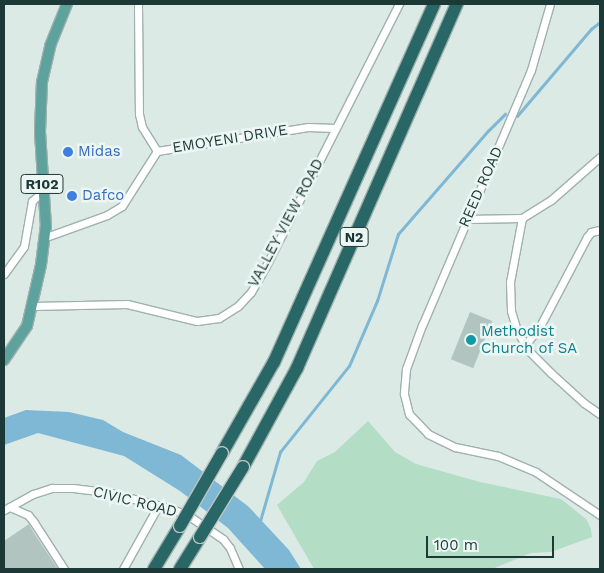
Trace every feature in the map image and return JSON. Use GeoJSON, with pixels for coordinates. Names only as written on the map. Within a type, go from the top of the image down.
{"type":"FeatureCollection","features":[{"type":"Feature","properties":{"kind":"highway","name":"N2"},"geometry":{"type":"LineString","coordinates":[[154,569],[281,349],[434,4]]}},
{"type":"Feature","properties":{"kind":"highway","name":"N2"},"geometry":{"type":"LineString","coordinates":[[180,569],[243,467],[297,368],[457,4]]}},
{"type":"Feature","properties":{"kind":"main road","name":"R102"},"geometry":{"type":"LineString","coordinates":[[4,360],[22,334],[33,306],[46,237],[40,111],[44,69],[67,4]]}},
{"type":"Feature","properties":{"kind":"street","name":"EMOYENI DRIVE"},"geometry":{"type":"LineString","coordinates":[[138,4],[139,114],[142,127],[157,151],[308,127],[335,128]]}},
{"type":"Feature","properties":{"kind":"street","name":"VALLEY VIEW ROAD"},"geometry":{"type":"LineString","coordinates":[[33,306],[127,304],[197,321],[208,321],[225,315],[245,299],[266,266],[399,4]]}},
{"type":"Feature","properties":{"kind":"street","name":"REED ROAD"},"geometry":{"type":"LineString","coordinates":[[550,4],[542,38],[531,70],[422,325],[406,369],[404,384],[405,405],[408,414],[428,434],[455,447],[498,456],[536,472],[600,515]]}},
{"type":"Feature","properties":{"kind":"street"},"geometry":{"type":"LineString","coordinates":[[46,237],[107,215],[122,206],[157,151]]}},
{"type":"Feature","properties":{"kind":"street"},"geometry":{"type":"LineString","coordinates":[[467,219],[522,218],[551,200],[600,157]]}},
{"type":"Feature","properties":{"kind":"street"},"geometry":{"type":"LineString","coordinates":[[4,274],[24,246],[32,201],[43,191]]}},
{"type":"Feature","properties":{"kind":"street"},"geometry":{"type":"LineString","coordinates":[[522,218],[513,255],[511,300],[513,320],[525,345],[551,373],[584,403],[600,414]]}},
{"type":"Feature","properties":{"kind":"street"},"geometry":{"type":"LineString","coordinates":[[525,345],[539,328],[587,237],[591,232],[600,230]]}},
{"type":"Feature","properties":{"kind":"street","name":"CIVIC ROAD"},"geometry":{"type":"LineString","coordinates":[[7,509],[42,490],[62,488],[92,490],[158,506],[189,516],[216,533],[230,548],[239,569]]}},
{"type":"Feature","properties":{"kind":"street"},"geometry":{"type":"LineString","coordinates":[[123,569],[158,506]]}},
{"type":"Feature","properties":{"kind":"street"},"geometry":{"type":"LineString","coordinates":[[7,509],[28,515],[34,521],[64,569]]}},
{"type":"Feature","properties":{"kind":"green space"},"geometry":{"type":"Polygon","coordinates":[[[368,421],[395,452],[416,464],[480,482],[561,499],[586,519],[591,529],[592,537],[551,552],[531,553],[492,569],[314,569],[277,505],[304,482],[317,461],[335,452],[368,421]]]}},
{"type":"Feature","properties":{"kind":"water"},"geometry":{"type":"Polygon","coordinates":[[[26,410],[69,412],[103,420],[123,432],[181,455],[249,507],[289,550],[301,569],[265,569],[228,528],[180,491],[124,456],[38,433],[4,445],[4,418],[26,410]]]}},
{"type":"Feature","properties":{"kind":"building","name":"Methodist Church of SA"},"geometry":{"type":"Polygon","coordinates":[[[470,312],[492,321],[473,368],[451,359],[470,312]]]}},
{"type":"Feature","properties":{"kind":"building"},"geometry":{"type":"Polygon","coordinates":[[[29,524],[58,569],[4,569],[4,541],[29,524]]]}},
{"type":"Feature","properties":{"kind":"waterway"},"geometry":{"type":"LineString","coordinates":[[517,116],[591,29],[600,22]]}},
{"type":"Feature","properties":{"kind":"waterway"},"geometry":{"type":"LineString","coordinates":[[260,521],[280,452],[349,366],[377,301],[398,234],[505,114]]}},
{"type":"Feature","properties":{"kind":"place","name":"Midas"},"geometry":{"type":"Point","coordinates":[68,152]}},
{"type":"Feature","properties":{"kind":"place","name":"Dafco"},"geometry":{"type":"Point","coordinates":[72,196]}},
{"type":"Feature","properties":{"kind":"place","name":"Methodist Church of SA"},"geometry":{"type":"Point","coordinates":[471,340]}}]}
